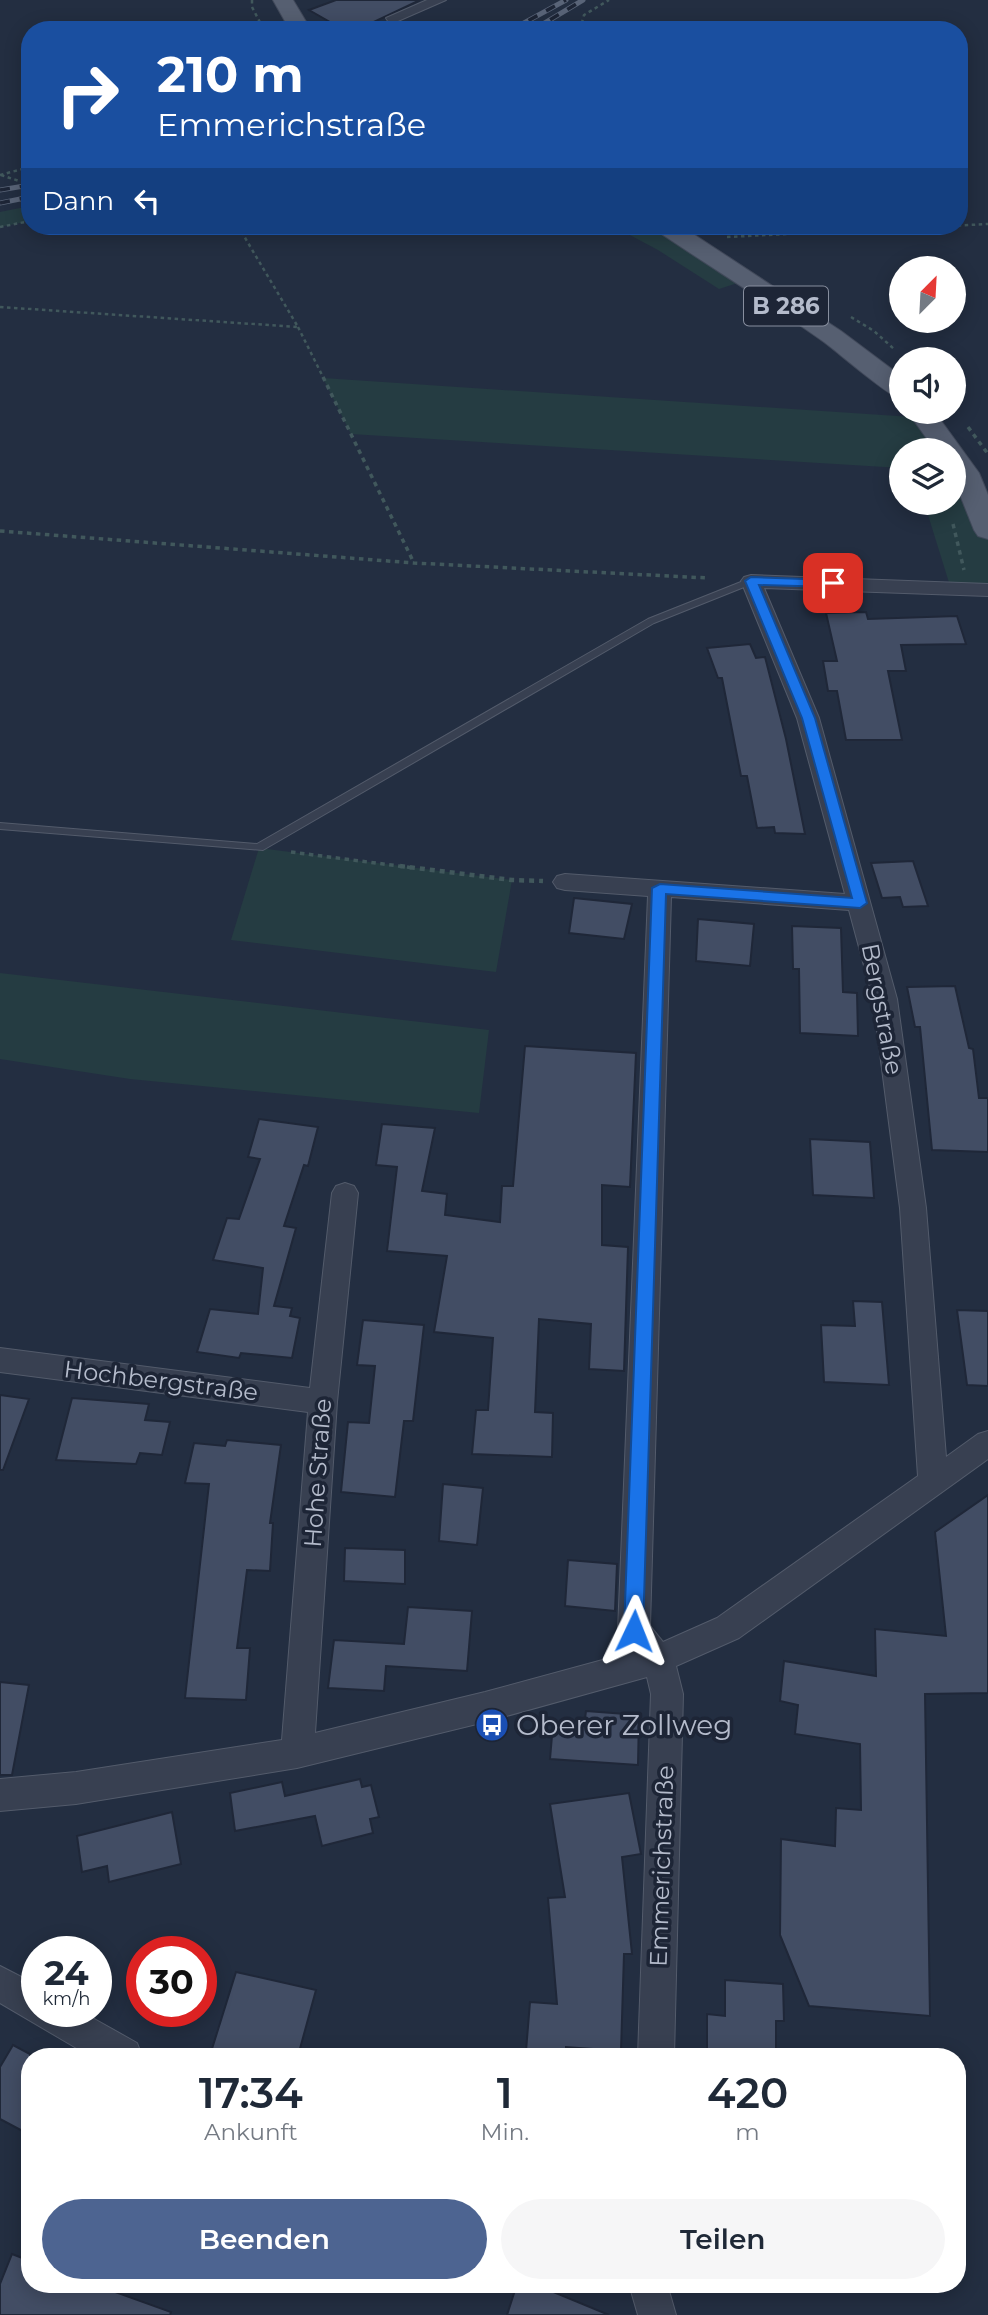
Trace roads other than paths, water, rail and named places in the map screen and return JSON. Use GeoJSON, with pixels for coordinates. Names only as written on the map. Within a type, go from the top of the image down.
{"type":"FeatureCollection","features":[{"type":"Feature","properties":{"kind":"main road"},"geometry":{"type":"LineString","coordinates":[[284,0],[294,21]]}},
{"type":"Feature","properties":{"kind":"main road","name":"B 286"},"geometry":{"type":"LineString","coordinates":[[680,235],[832,336],[889,379]]}},
{"type":"Feature","properties":{"kind":"main road"},"geometry":{"type":"LineString","coordinates":[[966,475],[988,530]]}},
{"type":"Feature","properties":{"kind":"street"},"geometry":{"type":"LineString","coordinates":[[393,18],[439,0]]}},
{"type":"Feature","properties":{"kind":"street"},"geometry":{"type":"LineString","coordinates":[[751,581],[987,590]]}},
{"type":"Feature","properties":{"kind":"street","name":"Bergstraße"},"geometry":{"type":"LineString","coordinates":[[751,581],[808,718],[885,999],[911,1195],[933,1482]]}},
{"type":"Feature","properties":{"kind":"street"},"geometry":{"type":"LineString","coordinates":[[565,882],[860,903]]}},
{"type":"Feature","properties":{"kind":"street","name":"Emmerichstraße"},"geometry":{"type":"LineString","coordinates":[[656,2048],[667,1694],[658,1660],[634,1631],[660,888]]}},
{"type":"Feature","properties":{"kind":"street","name":"Hohe Straße"},"geometry":{"type":"LineString","coordinates":[[297,1753],[323,1402],[345,1193]]}},
{"type":"Feature","properties":{"kind":"street","name":"Hochbergstraße"},"geometry":{"type":"LineString","coordinates":[[0,1360],[323,1402]]}},
{"type":"Feature","properties":{"kind":"street"},"geometry":{"type":"LineString","coordinates":[[0,1794],[76,1788],[297,1753],[485,1707],[658,1660],[728,1628],[988,1443]]}},
{"type":"Feature","properties":{"kind":"street"},"geometry":{"type":"LineString","coordinates":[[0,1984],[21,1996]]}},
{"type":"Feature","properties":{"kind":"street"},"geometry":{"type":"LineString","coordinates":[[74,2027],[110,2048]]}},
{"type":"Feature","properties":{"kind":"lane"},"geometry":{"type":"LineString","coordinates":[[0,826],[259,848],[651,621],[751,581]]}},
{"type":"Feature","properties":{"kind":"railway"},"geometry":{"type":"LineString","coordinates":[[528,21],[566,0]]}},
{"type":"Feature","properties":{"kind":"railway"},"geometry":{"type":"LineString","coordinates":[[548,21],[583,0]]}},
{"type":"Feature","properties":{"kind":"railway"},"geometry":{"type":"LineString","coordinates":[[0,190],[21,186]]}},
{"type":"Feature","properties":{"kind":"railway"},"geometry":{"type":"LineString","coordinates":[[0,203],[21,199]]}},
{"type":"Feature","properties":{"kind":"place","name":"Oberer Zollweg"},"geometry":{"type":"Point","coordinates":[492,1725]}}]}
